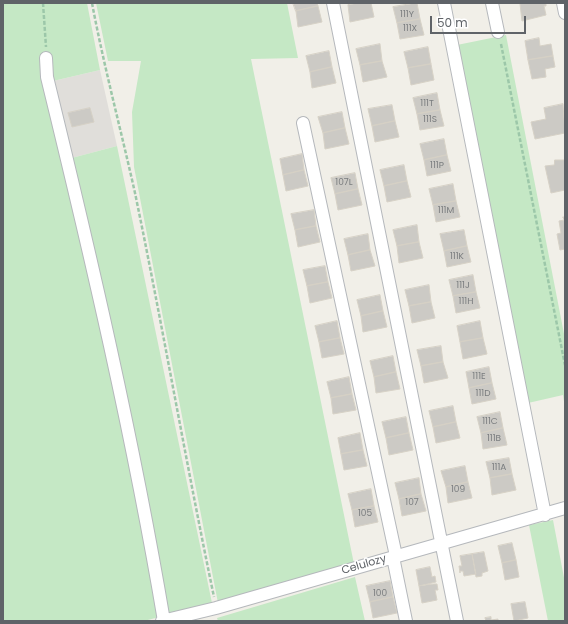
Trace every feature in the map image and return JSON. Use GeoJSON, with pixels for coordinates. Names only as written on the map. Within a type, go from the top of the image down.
{"type":"FeatureCollection","features":[{"type":"Feature","properties":{"kind":"street"},"geometry":{"type":"LineString","coordinates":[[333,3],[457,621]]}},
{"type":"Feature","properties":{"kind":"street"},"geometry":{"type":"LineString","coordinates":[[444,3],[545,515]]}},
{"type":"Feature","properties":{"kind":"street"},"geometry":{"type":"LineString","coordinates":[[492,3],[498,32]]}},
{"type":"Feature","properties":{"kind":"street"},"geometry":{"type":"LineString","coordinates":[[563,3],[565,13]]}},
{"type":"Feature","properties":{"kind":"street"},"geometry":{"type":"LineString","coordinates":[[46,58],[47,77],[98,288],[140,485],[163,621]]}},
{"type":"Feature","properties":{"kind":"street"},"geometry":{"type":"LineString","coordinates":[[303,122],[395,556],[406,621]]}},
{"type":"Feature","properties":{"kind":"street","name":"Celulozy"},"geometry":{"type":"LineString","coordinates":[[163,621],[216,608],[442,542],[545,515],[565,508]]}},
{"type":"Feature","properties":{"kind":"path"},"geometry":{"type":"LineString","coordinates":[[43,3],[46,58]]}},
{"type":"Feature","properties":{"kind":"path"},"geometry":{"type":"LineString","coordinates":[[92,3],[103,59],[135,194],[189,478],[216,608]]}},
{"type":"Feature","properties":{"kind":"path"},"geometry":{"type":"LineString","coordinates":[[498,32],[565,365]]}},
{"type":"Feature","properties":{"kind":"shaded area"},"geometry":{"type":"Polygon","coordinates":[[[100,70],[117,146],[68,159],[53,81],[100,70]]]}},
{"type":"Feature","properties":{"kind":"green space"},"geometry":{"type":"Polygon","coordinates":[[[3,3],[87,3],[100,70],[53,81],[68,159],[117,146],[212,603],[144,621],[3,621],[3,3]]]}},
{"type":"Feature","properties":{"kind":"green space"},"geometry":{"type":"Polygon","coordinates":[[[96,3],[287,3],[298,58],[251,59],[354,564],[218,603],[134,167],[132,112],[141,61],[108,61],[96,3]]]}},
{"type":"Feature","properties":{"kind":"green space"},"geometry":{"type":"Polygon","coordinates":[[[506,35],[565,339],[565,408],[563,395],[528,403],[457,45],[506,35]]]}},
{"type":"Feature","properties":{"kind":"green space"},"geometry":{"type":"Polygon","coordinates":[[[553,520],[565,583],[565,621],[548,621],[529,525],[553,520]]]}},
{"type":"Feature","properties":{"kind":"green space"},"geometry":{"type":"Polygon","coordinates":[[[355,577],[365,621],[218,621],[217,618],[355,577]]]}},
{"type":"Feature","properties":{"kind":"building"},"geometry":{"type":"Polygon","coordinates":[[[293,3],[317,3],[318,6],[296,11],[293,3]]]}},
{"type":"Feature","properties":{"kind":"building"},"geometry":{"type":"Polygon","coordinates":[[[371,3],[374,17],[350,22],[348,5],[371,3]]]}},
{"type":"Feature","properties":{"kind":"building"},"geometry":{"type":"Polygon","coordinates":[[[417,3],[420,19],[397,23],[393,7],[417,3]]]}},
{"type":"Feature","properties":{"kind":"building"},"geometry":{"type":"Polygon","coordinates":[[[546,3],[546,6],[544,6],[546,15],[522,21],[520,4],[546,3]]]}},
{"type":"Feature","properties":{"kind":"building"},"geometry":{"type":"Polygon","coordinates":[[[318,6],[322,22],[298,27],[296,11],[318,6]]]}},
{"type":"Feature","properties":{"kind":"building"},"geometry":{"type":"Polygon","coordinates":[[[420,19],[424,35],[400,39],[397,23],[420,19]]]}},
{"type":"Feature","properties":{"kind":"building"},"geometry":{"type":"Polygon","coordinates":[[[539,38],[540,46],[551,44],[553,56],[528,60],[525,41],[539,38]]]}},
{"type":"Feature","properties":{"kind":"building"},"geometry":{"type":"Polygon","coordinates":[[[380,44],[382,61],[360,65],[356,49],[380,44]]]}},
{"type":"Feature","properties":{"kind":"building"},"geometry":{"type":"Polygon","coordinates":[[[428,47],[431,64],[408,68],[404,52],[428,47]]]}},
{"type":"Feature","properties":{"kind":"building"},"geometry":{"type":"Polygon","coordinates":[[[329,51],[332,67],[310,72],[306,56],[329,51]]]}},
{"type":"Feature","properties":{"kind":"building"},"geometry":{"type":"Polygon","coordinates":[[[553,56],[555,67],[545,69],[546,77],[532,79],[528,60],[553,56]]]}},
{"type":"Feature","properties":{"kind":"building"},"geometry":{"type":"Polygon","coordinates":[[[382,61],[387,77],[363,82],[360,65],[382,61]]]}},
{"type":"Feature","properties":{"kind":"building"},"geometry":{"type":"Polygon","coordinates":[[[431,64],[434,80],[411,85],[408,68],[431,64]]]}},
{"type":"Feature","properties":{"kind":"building"},"geometry":{"type":"Polygon","coordinates":[[[332,67],[336,83],[312,88],[310,72],[332,67]]]}},
{"type":"Feature","properties":{"kind":"building"},"geometry":{"type":"Polygon","coordinates":[[[437,93],[440,110],[417,114],[413,98],[437,93]]]}},
{"type":"Feature","properties":{"kind":"building"},"geometry":{"type":"Polygon","coordinates":[[[563,104],[565,133],[535,139],[531,122],[546,119],[544,108],[563,104]]]}},
{"type":"Feature","properties":{"kind":"building"},"geometry":{"type":"Polygon","coordinates":[[[392,105],[395,121],[372,126],[368,109],[392,105]]]}},
{"type":"Feature","properties":{"kind":"building"},"geometry":{"type":"Polygon","coordinates":[[[90,108],[94,122],[72,127],[68,113],[90,108]]]}},
{"type":"Feature","properties":{"kind":"building"},"geometry":{"type":"Polygon","coordinates":[[[440,110],[444,126],[420,130],[417,114],[440,110]]]}},
{"type":"Feature","properties":{"kind":"building"},"geometry":{"type":"Polygon","coordinates":[[[342,112],[345,128],[323,133],[318,117],[342,112]]]}},
{"type":"Feature","properties":{"kind":"building"},"geometry":{"type":"Polygon","coordinates":[[[395,121],[399,137],[375,142],[372,126],[395,121]]]}},
{"type":"Feature","properties":{"kind":"building"},"geometry":{"type":"Polygon","coordinates":[[[345,128],[349,144],[325,149],[323,133],[345,128]]]}},
{"type":"Feature","properties":{"kind":"building"},"geometry":{"type":"Polygon","coordinates":[[[444,139],[447,155],[424,160],[420,144],[444,139]]]}},
{"type":"Feature","properties":{"kind":"building"},"geometry":{"type":"Polygon","coordinates":[[[302,154],[304,170],[283,175],[280,159],[302,154]]]}},
{"type":"Feature","properties":{"kind":"building"},"geometry":{"type":"Polygon","coordinates":[[[447,155],[451,171],[427,176],[424,160],[447,155]]]}},
{"type":"Feature","properties":{"kind":"building"},"geometry":{"type":"Polygon","coordinates":[[[555,160],[565,160],[565,190],[551,193],[545,166],[554,165],[555,160]]]}},
{"type":"Feature","properties":{"kind":"building"},"geometry":{"type":"Polygon","coordinates":[[[404,165],[407,181],[384,186],[380,170],[404,165]]]}},
{"type":"Feature","properties":{"kind":"building"},"geometry":{"type":"Polygon","coordinates":[[[304,170],[308,186],[286,191],[283,175],[304,170]]]}},
{"type":"Feature","properties":{"kind":"building"},"geometry":{"type":"Polygon","coordinates":[[[355,173],[358,189],[335,194],[331,178],[355,173]]]}},
{"type":"Feature","properties":{"kind":"building"},"geometry":{"type":"Polygon","coordinates":[[[407,181],[411,197],[387,202],[384,186],[407,181]]]}},
{"type":"Feature","properties":{"kind":"building"},"geometry":{"type":"Polygon","coordinates":[[[453,184],[456,201],[433,205],[429,189],[453,184]]]}},
{"type":"Feature","properties":{"kind":"building"},"geometry":{"type":"Polygon","coordinates":[[[358,189],[362,205],[338,210],[335,194],[358,189]]]}},
{"type":"Feature","properties":{"kind":"building"},"geometry":{"type":"Polygon","coordinates":[[[456,201],[460,217],[436,222],[433,205],[456,201]]]}},
{"type":"Feature","properties":{"kind":"building"},"geometry":{"type":"Polygon","coordinates":[[[314,210],[316,226],[295,230],[291,214],[314,210]]]}},
{"type":"Feature","properties":{"kind":"building"},"geometry":{"type":"Polygon","coordinates":[[[563,217],[565,217],[565,249],[560,250],[557,234],[561,233],[559,221],[564,220],[563,217]]]}},
{"type":"Feature","properties":{"kind":"building"},"geometry":{"type":"Polygon","coordinates":[[[417,225],[419,242],[397,246],[393,230],[417,225]]]}},
{"type":"Feature","properties":{"kind":"building"},"geometry":{"type":"Polygon","coordinates":[[[316,226],[320,242],[298,247],[295,230],[316,226]]]}},
{"type":"Feature","properties":{"kind":"building"},"geometry":{"type":"Polygon","coordinates":[[[464,230],[467,246],[444,251],[440,234],[464,230]]]}},
{"type":"Feature","properties":{"kind":"building"},"geometry":{"type":"Polygon","coordinates":[[[368,234],[370,250],[348,255],[344,239],[368,234]]]}},
{"type":"Feature","properties":{"kind":"building"},"geometry":{"type":"Polygon","coordinates":[[[419,242],[423,258],[399,263],[397,246],[419,242]]]}},
{"type":"Feature","properties":{"kind":"building"},"geometry":{"type":"Polygon","coordinates":[[[467,246],[471,262],[447,267],[444,251],[467,246]]]}},
{"type":"Feature","properties":{"kind":"building"},"geometry":{"type":"Polygon","coordinates":[[[370,250],[375,266],[351,271],[348,255],[370,250]]]}},
{"type":"Feature","properties":{"kind":"building"},"geometry":{"type":"Polygon","coordinates":[[[325,266],[328,282],[307,286],[303,270],[325,266]]]}},
{"type":"Feature","properties":{"kind":"building"},"geometry":{"type":"Polygon","coordinates":[[[473,275],[476,292],[453,296],[449,280],[473,275]]]}},
{"type":"Feature","properties":{"kind":"building"},"geometry":{"type":"Polygon","coordinates":[[[328,282],[332,298],[310,303],[307,286],[328,282]]]}},
{"type":"Feature","properties":{"kind":"building"},"geometry":{"type":"Polygon","coordinates":[[[429,285],[431,302],[409,306],[405,290],[429,285]]]}},
{"type":"Feature","properties":{"kind":"building"},"geometry":{"type":"Polygon","coordinates":[[[476,292],[480,308],[456,313],[453,296],[476,292]]]}},
{"type":"Feature","properties":{"kind":"building"},"geometry":{"type":"Polygon","coordinates":[[[380,295],[383,311],[361,316],[357,300],[380,295]]]}},
{"type":"Feature","properties":{"kind":"building"},"geometry":{"type":"Polygon","coordinates":[[[431,302],[435,318],[412,323],[409,306],[431,302]]]}},
{"type":"Feature","properties":{"kind":"building"},"geometry":{"type":"Polygon","coordinates":[[[383,311],[387,327],[363,332],[361,316],[383,311]]]}},
{"type":"Feature","properties":{"kind":"building"},"geometry":{"type":"Polygon","coordinates":[[[337,321],[340,338],[319,342],[315,326],[337,321]]]}},
{"type":"Feature","properties":{"kind":"building"},"geometry":{"type":"Polygon","coordinates":[[[480,321],[483,338],[460,342],[457,326],[480,321]]]}},
{"type":"Feature","properties":{"kind":"building"},"geometry":{"type":"Polygon","coordinates":[[[340,338],[344,354],[322,358],[319,342],[340,338]]]}},
{"type":"Feature","properties":{"kind":"building"},"geometry":{"type":"Polygon","coordinates":[[[483,338],[487,354],[463,359],[460,342],[483,338]]]}},
{"type":"Feature","properties":{"kind":"building"},"geometry":{"type":"Polygon","coordinates":[[[441,346],[443,362],[421,366],[417,350],[441,346]]]}},
{"type":"Feature","properties":{"kind":"building"},"geometry":{"type":"Polygon","coordinates":[[[393,356],[396,372],[374,377],[370,361],[393,356]]]}},
{"type":"Feature","properties":{"kind":"building"},"geometry":{"type":"Polygon","coordinates":[[[443,362],[448,378],[424,383],[421,366],[443,362]]]}},
{"type":"Feature","properties":{"kind":"building"},"geometry":{"type":"Polygon","coordinates":[[[489,367],[492,383],[469,388],[466,372],[489,367]]]}},
{"type":"Feature","properties":{"kind":"building"},"geometry":{"type":"Polygon","coordinates":[[[396,372],[400,389],[376,393],[374,377],[396,372]]]}},
{"type":"Feature","properties":{"kind":"building"},"geometry":{"type":"Polygon","coordinates":[[[349,377],[352,394],[331,398],[327,382],[349,377]]]}},
{"type":"Feature","properties":{"kind":"building"},"geometry":{"type":"Polygon","coordinates":[[[492,383],[496,399],[472,404],[469,388],[492,383]]]}},
{"type":"Feature","properties":{"kind":"building"},"geometry":{"type":"Polygon","coordinates":[[[352,394],[356,410],[333,414],[331,398],[352,394]]]}},
{"type":"Feature","properties":{"kind":"building"},"geometry":{"type":"Polygon","coordinates":[[[453,406],[456,422],[433,427],[429,411],[453,406]]]}},
{"type":"Feature","properties":{"kind":"building"},"geometry":{"type":"Polygon","coordinates":[[[500,412],[503,428],[481,433],[477,417],[500,412]]]}},
{"type":"Feature","properties":{"kind":"building"},"geometry":{"type":"Polygon","coordinates":[[[406,417],[409,433],[386,438],[382,422],[406,417]]]}},
{"type":"Feature","properties":{"kind":"building"},"geometry":{"type":"Polygon","coordinates":[[[456,422],[460,438],[436,443],[433,427],[456,422]]]}},
{"type":"Feature","properties":{"kind":"building"},"geometry":{"type":"Polygon","coordinates":[[[503,428],[507,445],[483,449],[481,433],[503,428]]]}},
{"type":"Feature","properties":{"kind":"building"},"geometry":{"type":"Polygon","coordinates":[[[360,433],[363,450],[341,454],[338,438],[360,433]]]}},
{"type":"Feature","properties":{"kind":"building"},"geometry":{"type":"Polygon","coordinates":[[[409,433],[413,450],[389,455],[386,438],[409,433]]]}},
{"type":"Feature","properties":{"kind":"building"},"geometry":{"type":"Polygon","coordinates":[[[363,450],[367,466],[344,470],[341,454],[363,450]]]}},
{"type":"Feature","properties":{"kind":"building"},"geometry":{"type":"Polygon","coordinates":[[[509,458],[512,474],[490,478],[486,462],[509,458]]]}},
{"type":"Feature","properties":{"kind":"building"},"geometry":{"type":"Polygon","coordinates":[[[465,466],[468,482],[446,487],[441,471],[465,466]]]}},
{"type":"Feature","properties":{"kind":"building"},"geometry":{"type":"Polygon","coordinates":[[[512,474],[516,490],[492,495],[490,478],[512,474]]]}},
{"type":"Feature","properties":{"kind":"building"},"geometry":{"type":"Polygon","coordinates":[[[419,478],[421,494],[399,499],[395,483],[419,478]]]}},
{"type":"Feature","properties":{"kind":"building"},"geometry":{"type":"Polygon","coordinates":[[[468,482],[472,498],[448,503],[446,487],[468,482]]]}},
{"type":"Feature","properties":{"kind":"building"},"geometry":{"type":"Polygon","coordinates":[[[371,489],[374,506],[352,510],[348,494],[371,489]]]}},
{"type":"Feature","properties":{"kind":"building"},"geometry":{"type":"Polygon","coordinates":[[[421,494],[426,511],[402,516],[399,499],[421,494]]]}},
{"type":"Feature","properties":{"kind":"building"},"geometry":{"type":"Polygon","coordinates":[[[374,506],[378,522],[355,527],[352,510],[374,506]]]}},
{"type":"Feature","properties":{"kind":"building"},"geometry":{"type":"Polygon","coordinates":[[[512,543],[516,560],[502,563],[498,546],[512,543]]]}},
{"type":"Feature","properties":{"kind":"building"},"geometry":{"type":"Polygon","coordinates":[[[484,552],[488,571],[482,573],[482,576],[476,577],[472,554],[484,552]]]}},
{"type":"Feature","properties":{"kind":"building"},"geometry":{"type":"Polygon","coordinates":[[[472,554],[476,574],[464,576],[463,571],[460,571],[460,573],[459,566],[462,566],[460,556],[472,554]]]}},
{"type":"Feature","properties":{"kind":"building"},"geometry":{"type":"Polygon","coordinates":[[[516,560],[519,577],[505,580],[502,563],[516,560]]]}},
{"type":"Feature","properties":{"kind":"building"},"geometry":{"type":"Polygon","coordinates":[[[430,567],[432,577],[435,576],[436,582],[419,586],[416,570],[430,567]]]}},
{"type":"Feature","properties":{"kind":"building"},"geometry":{"type":"Polygon","coordinates":[[[390,581],[393,597],[370,602],[366,586],[390,581]]]}},
{"type":"Feature","properties":{"kind":"building"},"geometry":{"type":"Polygon","coordinates":[[[437,584],[438,590],[435,590],[437,600],[422,603],[419,586],[437,584]]]}},
{"type":"Feature","properties":{"kind":"building"},"geometry":{"type":"Polygon","coordinates":[[[393,597],[397,613],[373,618],[370,602],[393,597]]]}},
{"type":"Feature","properties":{"kind":"building"},"geometry":{"type":"Polygon","coordinates":[[[525,602],[528,618],[514,621],[511,604],[525,602]]]}},
{"type":"Feature","properties":{"kind":"building"},"geometry":{"type":"Polygon","coordinates":[[[491,617],[491,620],[498,619],[498,621],[486,621],[485,618],[491,617]]]}}]}
